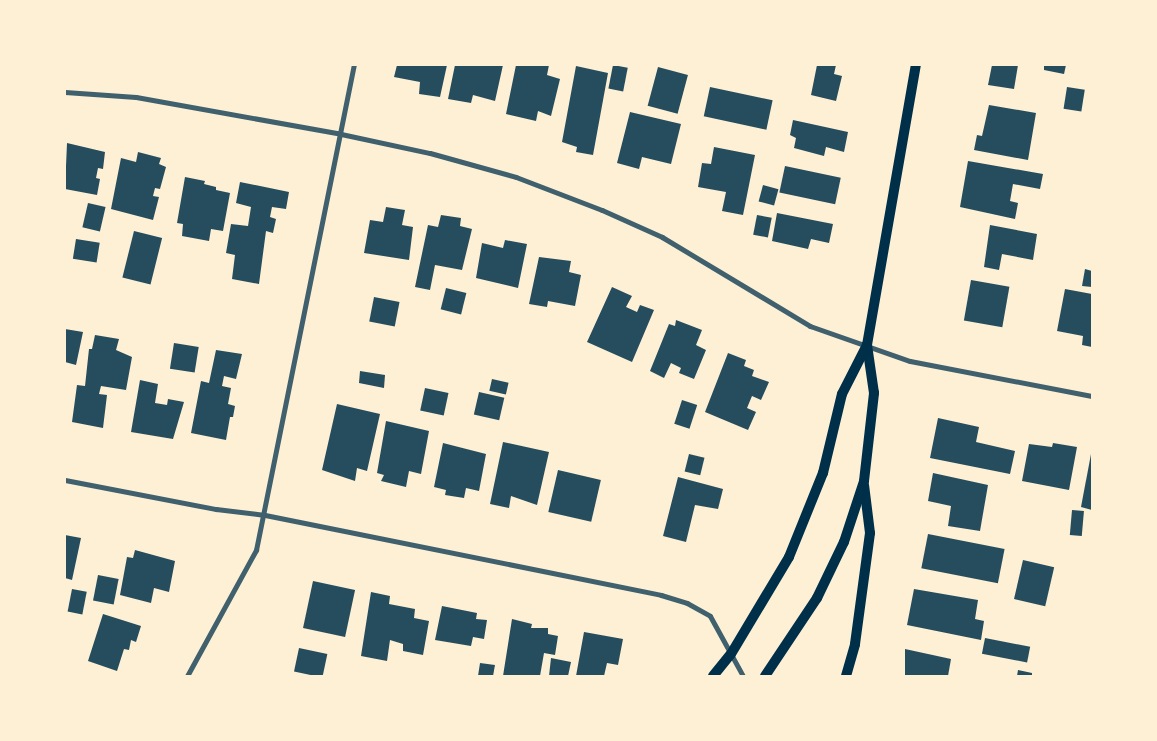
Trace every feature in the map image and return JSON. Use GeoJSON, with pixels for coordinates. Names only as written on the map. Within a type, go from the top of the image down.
{"type":"FeatureCollection","features":[{"type":"Feature","properties":{"kind":"main road"},"geometry":{"type":"LineString","coordinates":[[765,676],[817,598],[844,542],[864,481],[874,393],[868,345],[916,65]]}},
{"type":"Feature","properties":{"kind":"main road"},"geometry":{"type":"LineString","coordinates":[[713,676],[731,654],[789,557],[823,473],[842,394],[868,345]]}},
{"type":"Feature","properties":{"kind":"main road"},"geometry":{"type":"LineString","coordinates":[[846,676],[855,644],[870,533],[864,481]]}},
{"type":"Feature","properties":{"kind":"street"},"geometry":{"type":"LineString","coordinates":[[187,676],[256,550],[265,515],[354,65]]}},
{"type":"Feature","properties":{"kind":"street"},"geometry":{"type":"LineString","coordinates":[[65,92],[136,97],[340,134],[430,153],[506,175],[602,210],[703,260],[810,326],[910,360],[1092,396]]}},
{"type":"Feature","properties":{"kind":"street"},"geometry":{"type":"LineString","coordinates":[[65,480],[216,509],[265,515],[661,595],[687,603],[710,616],[743,676]]}},
{"type":"Feature","properties":{"kind":"building"},"geometry":{"type":"Polygon","coordinates":[[[397,65],[447,65],[440,97],[419,94],[420,82],[394,77],[397,65]]]}},
{"type":"Feature","properties":{"kind":"building"},"geometry":{"type":"Polygon","coordinates":[[[455,65],[503,65],[495,101],[473,95],[471,103],[448,99],[455,65]]]}},
{"type":"Feature","properties":{"kind":"building"},"geometry":{"type":"Polygon","coordinates":[[[516,65],[549,65],[547,75],[560,79],[551,116],[538,111],[536,121],[506,114],[516,65]]]}},
{"type":"Feature","properties":{"kind":"building"},"geometry":{"type":"Polygon","coordinates":[[[613,65],[628,68],[623,91],[608,89],[613,65]]]}},
{"type":"Feature","properties":{"kind":"building"},"geometry":{"type":"Polygon","coordinates":[[[817,65],[836,65],[834,74],[842,76],[836,101],[811,95],[817,65]]]}},
{"type":"Feature","properties":{"kind":"building"},"geometry":{"type":"Polygon","coordinates":[[[992,65],[1018,65],[1014,89],[988,85],[992,65]]]}},
{"type":"Feature","properties":{"kind":"building"},"geometry":{"type":"Polygon","coordinates":[[[1044,65],[1066,65],[1064,74],[1044,70],[1044,65]]]}},
{"type":"Feature","properties":{"kind":"building"},"geometry":{"type":"Polygon","coordinates":[[[576,66],[608,73],[593,155],[576,152],[577,147],[562,142],[576,66]]]}},
{"type":"Feature","properties":{"kind":"building"},"geometry":{"type":"Polygon","coordinates":[[[658,67],[688,75],[678,114],[648,106],[658,67]]]}},
{"type":"Feature","properties":{"kind":"building"},"geometry":{"type":"Polygon","coordinates":[[[710,87],[773,100],[766,130],[704,116],[710,87]]]}},
{"type":"Feature","properties":{"kind":"building"},"geometry":{"type":"Polygon","coordinates":[[[1067,87],[1085,90],[1081,112],[1064,109],[1067,87]]]}},
{"type":"Feature","properties":{"kind":"building"},"geometry":{"type":"Polygon","coordinates":[[[989,105],[1036,113],[1028,160],[974,150],[977,135],[982,136],[989,105]]]}},
{"type":"Feature","properties":{"kind":"building"},"geometry":{"type":"Polygon","coordinates":[[[630,112],[681,124],[671,164],[642,157],[639,169],[617,163],[630,112]]]}},
{"type":"Feature","properties":{"kind":"building"},"geometry":{"type":"Polygon","coordinates":[[[793,120],[848,132],[844,152],[826,147],[824,156],[794,148],[796,138],[790,135],[793,120]]]}},
{"type":"Feature","properties":{"kind":"building"},"geometry":{"type":"Polygon","coordinates":[[[67,143],[105,152],[103,169],[98,168],[96,178],[100,179],[97,195],[65,189],[67,143]]]}},
{"type":"Feature","properties":{"kind":"building"},"geometry":{"type":"Polygon","coordinates":[[[714,147],[755,155],[743,215],[722,211],[726,192],[698,187],[702,163],[711,164],[714,147]]]}},
{"type":"Feature","properties":{"kind":"building"},"geometry":{"type":"Polygon","coordinates":[[[138,152],[161,158],[159,164],[166,167],[160,189],[155,188],[153,196],[159,197],[153,220],[111,209],[121,158],[136,162],[138,152]]]}},
{"type":"Feature","properties":{"kind":"building"},"geometry":{"type":"Polygon","coordinates":[[[968,161],[1043,174],[1040,189],[1013,184],[1010,201],[1018,203],[1015,219],[960,207],[968,161]]]}},
{"type":"Feature","properties":{"kind":"building"},"geometry":{"type":"Polygon","coordinates":[[[785,166],[841,178],[835,204],[779,192],[785,166]]]}},
{"type":"Feature","properties":{"kind":"building"},"geometry":{"type":"Polygon","coordinates":[[[185,177],[205,181],[204,184],[216,187],[216,190],[230,193],[223,231],[211,229],[209,241],[182,236],[183,224],[177,223],[185,177]]]}},
{"type":"Feature","properties":{"kind":"building"},"geometry":{"type":"Polygon","coordinates":[[[240,182],[289,192],[286,209],[272,207],[270,217],[276,219],[273,233],[266,231],[259,284],[232,279],[235,255],[226,253],[231,224],[248,226],[251,207],[236,203],[240,182]]]}},
{"type":"Feature","properties":{"kind":"building"},"geometry":{"type":"Polygon","coordinates":[[[763,185],[778,189],[774,206],[759,201],[763,185]]]}},
{"type":"Feature","properties":{"kind":"building"},"geometry":{"type":"Polygon","coordinates":[[[88,203],[106,207],[100,231],[82,227],[88,203]]]}},
{"type":"Feature","properties":{"kind":"building"},"geometry":{"type":"Polygon","coordinates":[[[386,207],[405,210],[402,225],[413,227],[409,260],[364,253],[370,220],[383,222],[386,207]]]}},
{"type":"Feature","properties":{"kind":"building"},"geometry":{"type":"Polygon","coordinates":[[[777,213],[833,224],[829,243],[811,239],[808,249],[772,241],[777,213]]]}},
{"type":"Feature","properties":{"kind":"building"},"geometry":{"type":"Polygon","coordinates":[[[441,215],[461,218],[460,226],[472,229],[462,270],[435,265],[430,290],[415,287],[428,225],[438,227],[441,215]]]}},
{"type":"Feature","properties":{"kind":"building"},"geometry":{"type":"Polygon","coordinates":[[[757,215],[772,218],[768,237],[753,235],[757,215]]]}},
{"type":"Feature","properties":{"kind":"building"},"geometry":{"type":"Polygon","coordinates":[[[990,225],[1037,234],[1033,260],[1002,254],[999,270],[984,267],[990,225]]]}},
{"type":"Feature","properties":{"kind":"building"},"geometry":{"type":"Polygon","coordinates":[[[134,231],[162,238],[151,285],[122,278],[134,231]]]}},
{"type":"Feature","properties":{"kind":"building"},"geometry":{"type":"Polygon","coordinates":[[[76,239],[100,243],[97,263],[73,259],[76,239]]]}},
{"type":"Feature","properties":{"kind":"building"},"geometry":{"type":"Polygon","coordinates":[[[505,240],[527,244],[518,288],[476,278],[482,243],[503,248],[505,240]]]}},
{"type":"Feature","properties":{"kind":"building"},"geometry":{"type":"Polygon","coordinates":[[[539,257],[571,261],[569,272],[581,275],[575,306],[548,301],[547,307],[529,304],[539,257]]]}},
{"type":"Feature","properties":{"kind":"building"},"geometry":{"type":"Polygon","coordinates":[[[1085,269],[1092,271],[1092,287],[1082,286],[1085,269]]]}},
{"type":"Feature","properties":{"kind":"building"},"geometry":{"type":"Polygon","coordinates":[[[971,280],[1009,287],[1002,327],[964,320],[971,280]]]}},
{"type":"Feature","properties":{"kind":"building"},"geometry":{"type":"Polygon","coordinates":[[[612,287],[632,296],[626,307],[637,312],[640,305],[654,310],[632,362],[587,342],[612,287]]]}},
{"type":"Feature","properties":{"kind":"building"},"geometry":{"type":"Polygon","coordinates":[[[446,288],[466,293],[461,314],[441,309],[446,288]]]}},
{"type":"Feature","properties":{"kind":"building"},"geometry":{"type":"Polygon","coordinates":[[[1065,289],[1092,294],[1092,347],[1082,345],[1083,336],[1057,331],[1065,289]]]}},
{"type":"Feature","properties":{"kind":"building"},"geometry":{"type":"Polygon","coordinates":[[[374,297],[400,302],[395,327],[369,322],[374,297]]]}},
{"type":"Feature","properties":{"kind":"building"},"geometry":{"type":"Polygon","coordinates":[[[676,320],[702,330],[696,345],[706,350],[694,379],[679,373],[681,368],[671,363],[664,378],[650,371],[669,324],[675,326],[676,320]]]}},
{"type":"Feature","properties":{"kind":"building"},"geometry":{"type":"Polygon","coordinates":[[[65,329],[83,332],[76,365],[65,362],[65,329]]]}},
{"type":"Feature","properties":{"kind":"building"},"geometry":{"type":"Polygon","coordinates":[[[95,335],[119,339],[116,350],[132,357],[126,390],[101,386],[99,394],[107,395],[103,428],[72,422],[77,385],[85,386],[89,349],[92,349],[95,335]]]}},
{"type":"Feature","properties":{"kind":"building"},"geometry":{"type":"Polygon","coordinates":[[[174,343],[199,347],[195,373],[170,369],[174,343]]]}},
{"type":"Feature","properties":{"kind":"building"},"geometry":{"type":"Polygon","coordinates":[[[216,350],[242,354],[236,379],[224,376],[222,386],[231,388],[228,404],[235,406],[233,417],[230,417],[226,440],[191,433],[201,381],[209,383],[216,350]]]}},
{"type":"Feature","properties":{"kind":"building"},"geometry":{"type":"Polygon","coordinates":[[[728,353],[746,360],[744,366],[754,370],[752,376],[769,382],[761,400],[752,396],[747,408],[756,412],[748,430],[705,412],[728,353]]]}},
{"type":"Feature","properties":{"kind":"building"},"geometry":{"type":"Polygon","coordinates":[[[360,371],[385,375],[384,388],[359,383],[360,371]]]}},
{"type":"Feature","properties":{"kind":"building"},"geometry":{"type":"Polygon","coordinates":[[[492,379],[509,383],[506,395],[489,391],[492,379]]]}},
{"type":"Feature","properties":{"kind":"building"},"geometry":{"type":"Polygon","coordinates":[[[140,380],[158,384],[155,403],[167,405],[168,399],[184,402],[173,439],[131,432],[140,380]]]}},
{"type":"Feature","properties":{"kind":"building"},"geometry":{"type":"Polygon","coordinates":[[[425,388],[448,393],[444,415],[420,410],[425,388]]]}},
{"type":"Feature","properties":{"kind":"building"},"geometry":{"type":"Polygon","coordinates":[[[479,392],[504,398],[499,420],[474,414],[479,392]]]}},
{"type":"Feature","properties":{"kind":"building"},"geometry":{"type":"Polygon","coordinates":[[[682,400],[697,405],[689,429],[674,424],[682,400]]]}},
{"type":"Feature","properties":{"kind":"building"},"geometry":{"type":"Polygon","coordinates":[[[337,404],[380,414],[367,471],[357,468],[355,481],[322,470],[337,404]]]}},
{"type":"Feature","properties":{"kind":"building"},"geometry":{"type":"Polygon","coordinates":[[[938,418],[979,427],[976,442],[1015,451],[1010,474],[930,458],[938,418]]]}},
{"type":"Feature","properties":{"kind":"building"},"geometry":{"type":"Polygon","coordinates":[[[386,421],[429,431],[421,474],[409,471],[406,487],[381,481],[384,475],[377,473],[386,421]]]}},
{"type":"Feature","properties":{"kind":"building"},"geometry":{"type":"Polygon","coordinates":[[[503,442],[549,452],[537,505],[511,496],[509,508],[490,504],[503,442]]]}},
{"type":"Feature","properties":{"kind":"building"},"geometry":{"type":"Polygon","coordinates":[[[443,443],[486,454],[479,491],[466,488],[464,498],[445,495],[446,490],[434,487],[443,443]]]}},
{"type":"Feature","properties":{"kind":"building"},"geometry":{"type":"Polygon","coordinates":[[[1053,443],[1077,447],[1069,490],[1022,481],[1029,444],[1052,447],[1053,443]]]}},
{"type":"Feature","properties":{"kind":"building"},"geometry":{"type":"Polygon","coordinates":[[[689,454],[705,458],[700,475],[685,471],[689,454]]]}},
{"type":"Feature","properties":{"kind":"building"},"geometry":{"type":"Polygon","coordinates":[[[1092,454],[1092,510],[1081,507],[1092,454]]]}},
{"type":"Feature","properties":{"kind":"building"},"geometry":{"type":"Polygon","coordinates":[[[558,470],[601,480],[591,522],[548,512],[558,470]]]}},
{"type":"Feature","properties":{"kind":"building"},"geometry":{"type":"Polygon","coordinates":[[[933,473],[988,485],[980,531],[948,526],[951,506],[928,501],[933,473]]]}},
{"type":"Feature","properties":{"kind":"building"},"geometry":{"type":"Polygon","coordinates":[[[678,477],[723,489],[718,509],[695,505],[686,542],[663,536],[678,477]]]}},
{"type":"Feature","properties":{"kind":"building"},"geometry":{"type":"Polygon","coordinates":[[[1072,510],[1084,511],[1082,536],[1070,535],[1072,510]]]}},
{"type":"Feature","properties":{"kind":"building"},"geometry":{"type":"Polygon","coordinates":[[[928,534],[1005,549],[998,583],[921,568],[928,534]]]}},
{"type":"Feature","properties":{"kind":"building"},"geometry":{"type":"Polygon","coordinates":[[[65,535],[81,538],[72,580],[65,578],[65,535]]]}},
{"type":"Feature","properties":{"kind":"building"},"geometry":{"type":"Polygon","coordinates":[[[135,550],[175,561],[169,592],[154,588],[151,603],[120,595],[127,557],[133,558],[135,550]]]}},
{"type":"Feature","properties":{"kind":"building"},"geometry":{"type":"Polygon","coordinates":[[[1023,560],[1054,567],[1045,606],[1014,599],[1023,560]]]}},
{"type":"Feature","properties":{"kind":"building"},"geometry":{"type":"Polygon","coordinates":[[[98,575],[119,579],[114,605],[93,601],[98,575]]]}},
{"type":"Feature","properties":{"kind":"building"},"geometry":{"type":"Polygon","coordinates":[[[313,581],[355,590],[345,637],[303,628],[313,581]]]}},
{"type":"Feature","properties":{"kind":"building"},"geometry":{"type":"Polygon","coordinates":[[[72,589],[87,592],[82,614],[68,612],[72,589]]]}},
{"type":"Feature","properties":{"kind":"building"},"geometry":{"type":"Polygon","coordinates":[[[914,589],[978,600],[975,619],[984,621],[981,640],[907,625],[914,589]]]}},
{"type":"Feature","properties":{"kind":"building"},"geometry":{"type":"Polygon","coordinates":[[[371,592],[390,596],[389,604],[415,609],[414,618],[429,621],[423,655],[403,651],[403,644],[390,640],[387,661],[361,656],[371,592]]]}},
{"type":"Feature","properties":{"kind":"building"},"geometry":{"type":"Polygon","coordinates":[[[442,606],[477,613],[476,619],[487,620],[484,639],[473,637],[471,646],[435,640],[442,606]]]}},
{"type":"Feature","properties":{"kind":"building"},"geometry":{"type":"Polygon","coordinates":[[[103,614],[141,626],[136,642],[131,640],[129,650],[124,649],[117,671],[88,661],[103,614]]]}},
{"type":"Feature","properties":{"kind":"building"},"geometry":{"type":"Polygon","coordinates":[[[512,619],[532,624],[531,628],[548,628],[548,634],[558,636],[555,655],[544,653],[540,676],[503,676],[512,619]]]}},
{"type":"Feature","properties":{"kind":"building"},"geometry":{"type":"Polygon","coordinates":[[[584,632],[623,639],[618,665],[607,663],[604,676],[576,676],[584,632]]]}},
{"type":"Feature","properties":{"kind":"building"},"geometry":{"type":"Polygon","coordinates":[[[985,638],[1030,647],[1027,662],[982,654],[985,638]]]}},
{"type":"Feature","properties":{"kind":"building"},"geometry":{"type":"Polygon","coordinates":[[[299,648],[327,654],[323,676],[294,671],[299,648]]]}},
{"type":"Feature","properties":{"kind":"building"},"geometry":{"type":"Polygon","coordinates":[[[905,649],[951,659],[948,676],[905,676],[905,649]]]}},
{"type":"Feature","properties":{"kind":"building"},"geometry":{"type":"Polygon","coordinates":[[[551,658],[571,662],[568,676],[549,676],[551,658]]]}},
{"type":"Feature","properties":{"kind":"building"},"geometry":{"type":"Polygon","coordinates":[[[480,663],[495,665],[493,676],[478,676],[480,663]]]}},
{"type":"Feature","properties":{"kind":"building"},"geometry":{"type":"Polygon","coordinates":[[[1018,670],[1032,673],[1032,676],[1017,676],[1018,670]]]}}]}
